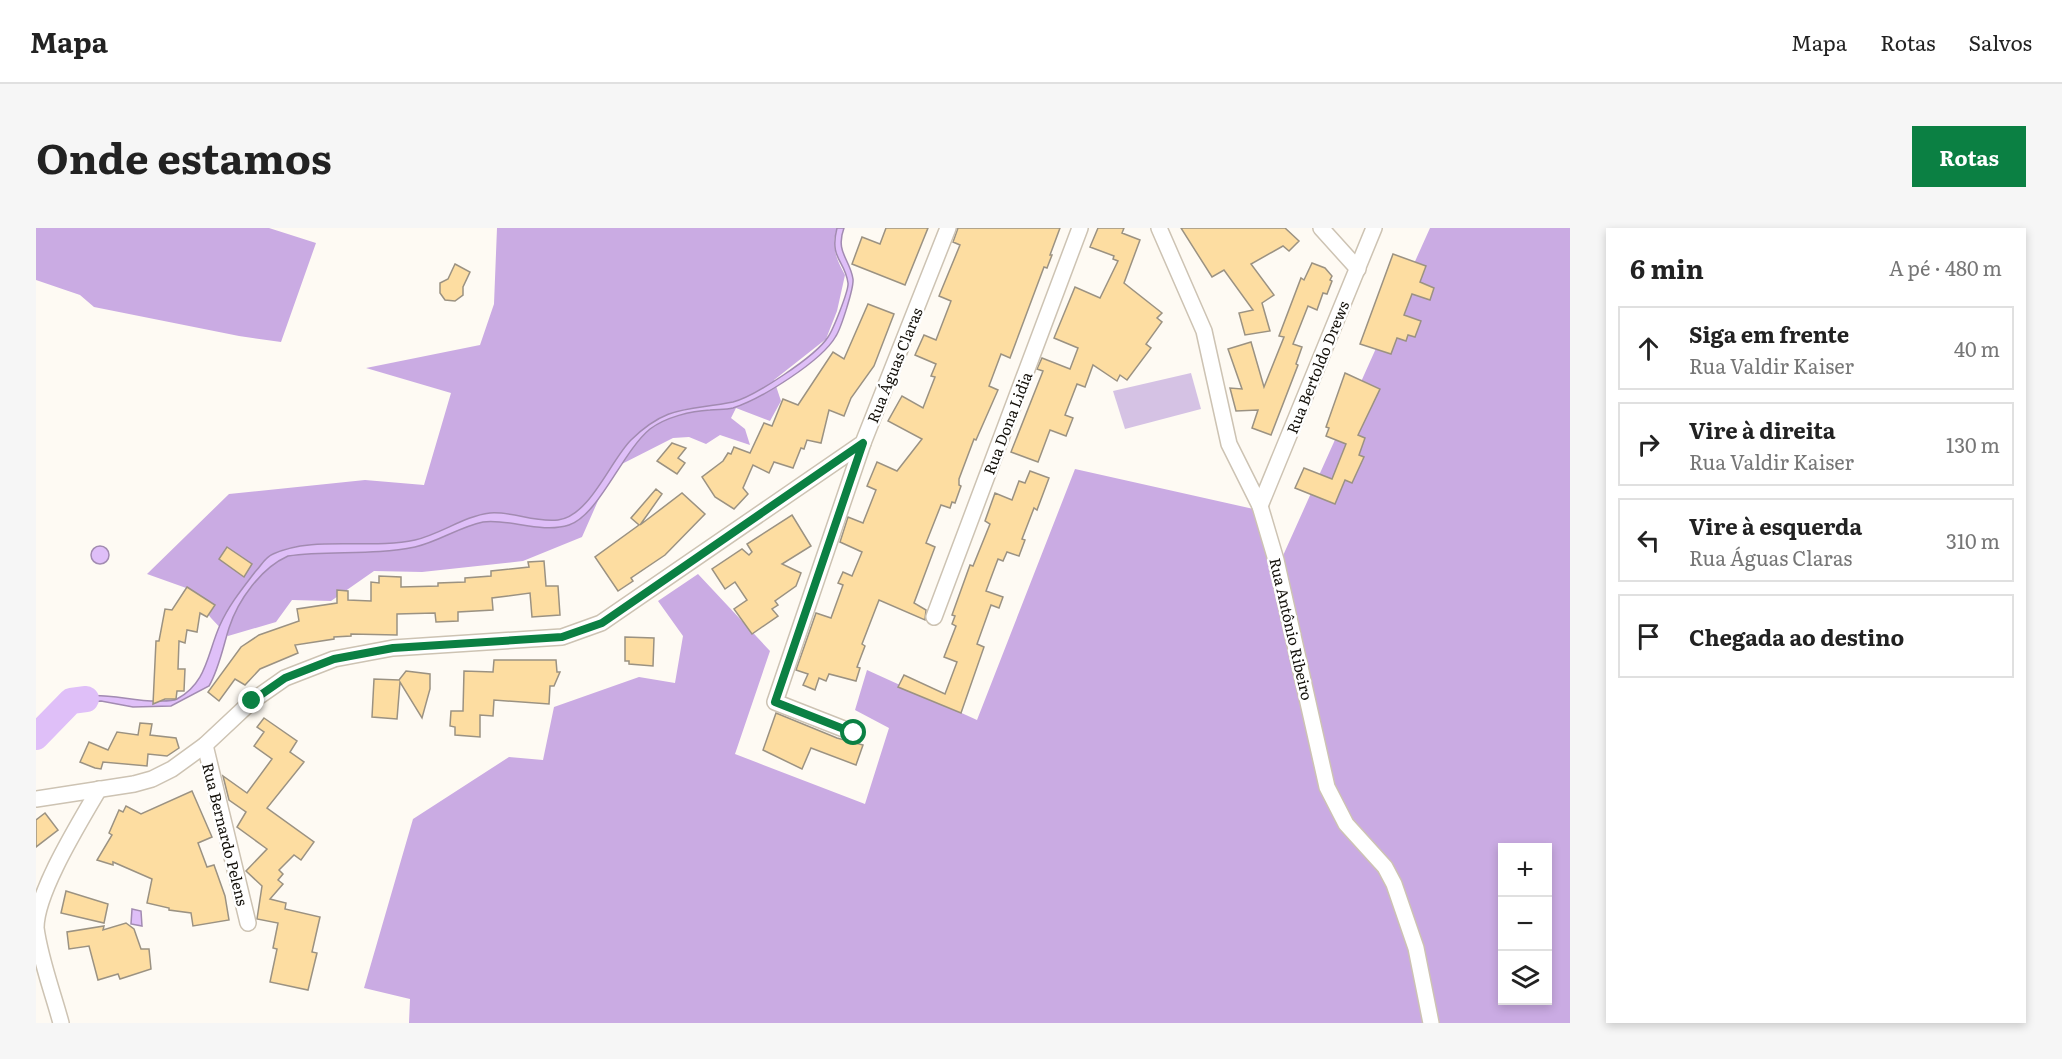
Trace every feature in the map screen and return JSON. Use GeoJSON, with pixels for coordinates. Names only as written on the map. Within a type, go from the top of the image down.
{"type":"FeatureCollection","features":[{"type":"Feature","properties":{"kind":"street","name":"Rua Águas Claras"},"geometry":{"type":"LineString","coordinates":[[854,733],[775,702],[863,443],[948,228]]}},
{"type":"Feature","properties":{"kind":"street","name":"Rua Dona Lidia"},"geometry":{"type":"LineString","coordinates":[[934,617],[1080,228]]}},
{"type":"Feature","properties":{"kind":"street","name":"Rua Antônio Ribeiro"},"geometry":{"type":"LineString","coordinates":[[1159,228],[1204,331],[1229,444],[1260,506],[1276,560],[1327,787],[1346,824],[1385,867],[1394,884],[1416,948],[1431,1023]]}},
{"type":"Feature","properties":{"kind":"street"},"geometry":{"type":"LineString","coordinates":[[1321,228],[1358,269]]}},
{"type":"Feature","properties":{"kind":"street","name":"Rua Bertoldo Drews"},"geometry":{"type":"LineString","coordinates":[[1260,506],[1374,228]]}},
{"type":"Feature","properties":{"kind":"street"},"geometry":{"type":"LineString","coordinates":[[36,799],[134,784],[152,779],[172,769],[205,745],[252,701],[285,678],[334,659],[393,648],[562,637],[602,623],[863,443]]}},
{"type":"Feature","properties":{"kind":"street","name":"Rua Bernardo Pelens"},"geometry":{"type":"LineString","coordinates":[[205,745],[248,922]]}},
{"type":"Feature","properties":{"kind":"street"},"geometry":{"type":"LineString","coordinates":[[61,1023],[36,929],[39,905],[57,863],[99,789]]}},
{"type":"Feature","properties":{"kind":"shaded area"},"geometry":{"type":"Polygon","coordinates":[[[36,228],[269,228],[316,243],[281,342],[239,336],[94,307],[80,295],[36,280],[36,228]]]}},
{"type":"Feature","properties":{"kind":"shaded area"},"geometry":{"type":"Polygon","coordinates":[[[497,228],[837,228],[834,241],[835,252],[845,275],[837,311],[826,339],[774,380],[781,401],[770,421],[736,408],[731,418],[745,429],[750,445],[720,435],[706,444],[689,437],[673,438],[612,469],[582,537],[523,561],[422,572],[374,571],[331,601],[292,600],[276,622],[228,636],[189,589],[147,574],[229,494],[365,480],[424,485],[451,393],[366,368],[480,345],[494,304],[497,228]]]}},
{"type":"Feature","properties":{"kind":"shaded area"},"geometry":{"type":"Polygon","coordinates":[[[837,228],[844,228],[841,243],[853,284],[841,325],[829,346],[790,378],[745,403],[730,409],[679,415],[650,429],[580,519],[569,525],[547,528],[493,521],[483,522],[465,527],[432,542],[399,550],[288,556],[278,561],[260,577],[238,607],[209,686],[171,706],[133,707],[101,701],[74,704],[56,718],[55,710],[79,697],[92,695],[167,701],[177,699],[187,692],[195,685],[205,667],[220,625],[232,604],[263,562],[273,554],[306,545],[380,544],[415,540],[490,513],[549,520],[569,516],[580,509],[590,498],[623,449],[644,428],[656,420],[679,411],[743,399],[784,375],[821,345],[833,327],[848,287],[846,275],[836,253],[837,228]]]}},
{"type":"Feature","properties":{"kind":"shaded area"},"geometry":{"type":"Polygon","coordinates":[[[1430,228],[1570,228],[1570,1023],[409,1023],[410,999],[364,988],[413,819],[509,757],[543,760],[554,707],[639,677],[675,683],[683,636],[658,601],[698,574],[770,651],[735,754],[865,804],[889,728],[855,710],[867,670],[977,720],[1075,469],[1258,510],[1277,569],[1430,228]]]}},
{"type":"Feature","properties":{"kind":"shaded area"},"geometry":{"type":"Polygon","coordinates":[[[1191,373],[1201,409],[1125,429],[1113,391],[1191,373]]]}},
{"type":"Feature","properties":{"kind":"shaded area"},"geometry":{"type":"Polygon","coordinates":[[[100,546],[106,549],[109,555],[106,561],[100,564],[94,561],[91,555],[94,549],[100,546]]]}},
{"type":"Feature","properties":{"kind":"shaded area"},"geometry":{"type":"Polygon","coordinates":[[[132,909],[141,911],[142,926],[131,924],[132,909]]]}},
{"type":"Feature","properties":{"kind":"building"},"geometry":{"type":"Polygon","coordinates":[[[886,228],[928,228],[905,285],[852,264],[862,237],[880,244],[886,228]]]}},
{"type":"Feature","properties":{"kind":"building"},"geometry":{"type":"Polygon","coordinates":[[[958,228],[1060,228],[1047,268],[1044,267],[1010,358],[1001,354],[989,386],[998,390],[976,440],[974,439],[959,479],[961,486],[955,503],[952,502],[950,508],[941,505],[926,543],[935,547],[914,603],[926,610],[925,620],[879,600],[862,644],[865,646],[857,667],[860,668],[856,681],[829,674],[826,681],[819,678],[815,690],[803,685],[808,674],[796,670],[816,613],[831,618],[843,585],[838,583],[843,572],[852,576],[862,552],[840,542],[848,517],[863,523],[876,490],[867,486],[877,462],[897,471],[922,439],[888,421],[902,396],[923,408],[935,377],[931,376],[936,364],[915,355],[924,335],[936,340],[951,301],[939,296],[960,245],[953,242],[958,228]]]}},
{"type":"Feature","properties":{"kind":"building"},"geometry":{"type":"Polygon","coordinates":[[[1098,228],[1124,228],[1122,233],[1140,240],[1124,283],[1162,313],[1157,318],[1162,322],[1146,344],[1151,348],[1127,380],[1120,375],[1117,381],[1093,365],[1085,387],[1077,384],[1065,415],[1073,418],[1066,436],[1050,430],[1038,462],[1011,452],[1043,371],[1037,369],[1042,358],[1070,369],[1078,348],[1054,338],[1075,287],[1100,298],[1118,261],[1113,259],[1114,256],[1090,247],[1098,228]]]}},
{"type":"Feature","properties":{"kind":"building"},"geometry":{"type":"Polygon","coordinates":[[[1181,228],[1285,228],[1299,241],[1289,251],[1283,246],[1251,264],[1274,295],[1262,303],[1270,331],[1245,335],[1239,313],[1253,310],[1224,270],[1212,277],[1181,228]]]}},
{"type":"Feature","properties":{"kind":"building"},"geometry":{"type":"Polygon","coordinates":[[[1393,254],[1426,266],[1420,282],[1434,288],[1430,300],[1412,294],[1404,315],[1421,321],[1415,337],[1408,335],[1406,341],[1397,338],[1391,354],[1360,344],[1393,254]]]}},
{"type":"Feature","properties":{"kind":"building"},"geometry":{"type":"Polygon","coordinates":[[[1312,263],[1325,268],[1332,276],[1330,280],[1332,281],[1327,294],[1323,293],[1317,310],[1308,306],[1293,344],[1302,347],[1296,364],[1298,365],[1271,435],[1252,428],[1258,410],[1236,411],[1230,388],[1242,389],[1228,349],[1251,342],[1264,387],[1284,337],[1279,336],[1301,278],[1304,280],[1312,263]]]}},
{"type":"Feature","properties":{"kind":"building"},"geometry":{"type":"Polygon","coordinates":[[[455,264],[470,272],[463,287],[463,295],[455,301],[445,300],[440,293],[440,283],[448,279],[455,264]]]}},
{"type":"Feature","properties":{"kind":"building"},"geometry":{"type":"Polygon","coordinates":[[[868,304],[894,314],[874,366],[851,398],[844,416],[829,410],[821,443],[807,440],[793,468],[774,462],[769,473],[753,465],[743,488],[748,494],[734,509],[715,497],[702,477],[723,461],[728,453],[731,454],[734,447],[750,453],[764,423],[772,426],[783,399],[798,405],[833,352],[844,359],[868,304]]]}},
{"type":"Feature","properties":{"kind":"building"},"geometry":{"type":"Polygon","coordinates":[[[1345,373],[1380,389],[1358,435],[1365,438],[1359,455],[1364,457],[1352,483],[1345,480],[1335,504],[1295,488],[1304,468],[1332,479],[1346,444],[1326,436],[1329,428],[1326,427],[1345,373]]]}},
{"type":"Feature","properties":{"kind":"building"},"geometry":{"type":"Polygon","coordinates":[[[672,443],[686,448],[678,458],[685,463],[677,474],[657,461],[672,443]]]}},
{"type":"Feature","properties":{"kind":"building"},"geometry":{"type":"Polygon","coordinates":[[[1030,471],[1049,478],[1037,510],[1034,508],[1022,539],[1025,540],[1019,556],[1007,552],[1003,561],[998,559],[986,591],[1003,597],[999,608],[991,605],[977,644],[984,647],[961,713],[898,687],[904,675],[945,694],[957,662],[944,657],[956,626],[952,624],[955,616],[952,615],[970,565],[973,566],[990,524],[985,521],[995,493],[1012,500],[1019,481],[1025,483],[1030,471]]]}},
{"type":"Feature","properties":{"kind":"building"},"geometry":{"type":"Polygon","coordinates":[[[656,489],[662,494],[640,525],[682,493],[705,514],[665,555],[631,578],[633,581],[618,591],[595,557],[639,525],[631,518],[656,489]]]}},
{"type":"Feature","properties":{"kind":"building"},"geometry":{"type":"Polygon","coordinates":[[[792,515],[811,546],[782,564],[801,573],[796,586],[775,601],[778,605],[772,609],[778,616],[752,634],[734,609],[747,600],[735,582],[725,589],[712,569],[742,549],[749,555],[752,552],[747,544],[792,515]]]}},
{"type":"Feature","properties":{"kind":"building"},"geometry":{"type":"Polygon","coordinates":[[[227,547],[252,564],[244,577],[219,559],[227,547]]]}},
{"type":"Feature","properties":{"kind":"building"},"geometry":{"type":"Polygon","coordinates":[[[544,561],[546,586],[558,586],[560,615],[532,617],[530,593],[492,598],[493,610],[458,612],[458,621],[436,622],[435,613],[397,614],[397,635],[351,634],[351,636],[295,645],[298,653],[260,669],[245,685],[235,679],[219,701],[208,692],[241,647],[259,635],[299,621],[297,609],[337,603],[337,590],[348,591],[348,600],[371,601],[371,582],[379,583],[379,576],[401,577],[401,587],[438,586],[438,583],[465,582],[465,578],[491,576],[491,571],[529,567],[528,562],[544,561]]]}},
{"type":"Feature","properties":{"kind":"building"},"geometry":{"type":"Polygon","coordinates":[[[187,587],[215,605],[207,617],[200,613],[197,632],[187,630],[185,643],[179,641],[178,669],[185,669],[184,691],[177,691],[176,699],[165,699],[153,704],[156,641],[159,641],[165,609],[172,610],[187,587]]]}},
{"type":"Feature","properties":{"kind":"building"},"geometry":{"type":"Polygon","coordinates":[[[625,637],[654,638],[653,666],[629,664],[629,661],[625,661],[625,637]]]}},
{"type":"Feature","properties":{"kind":"building"},"geometry":{"type":"Polygon","coordinates":[[[494,660],[556,660],[557,672],[560,672],[554,686],[550,686],[549,704],[494,700],[493,716],[480,715],[480,737],[455,735],[455,727],[450,726],[451,711],[463,711],[464,671],[493,672],[494,660]]]}},
{"type":"Feature","properties":{"kind":"building"},"geometry":{"type":"Polygon","coordinates":[[[406,671],[430,674],[430,689],[422,718],[400,682],[397,719],[372,717],[374,679],[399,680],[406,671]]]}},
{"type":"Feature","properties":{"kind":"building"},"geometry":{"type":"Polygon","coordinates":[[[776,713],[837,738],[863,745],[856,765],[811,748],[802,769],[763,750],[776,713]]]}},
{"type":"Feature","properties":{"kind":"building"},"geometry":{"type":"Polygon","coordinates":[[[264,718],[297,741],[290,752],[304,762],[267,808],[314,842],[301,860],[294,855],[279,870],[283,874],[278,880],[283,884],[270,899],[286,903],[285,909],[320,917],[312,952],[317,953],[308,990],[270,982],[277,949],[273,948],[278,923],[257,919],[262,886],[246,871],[267,849],[237,827],[246,812],[229,800],[223,776],[247,793],[272,759],[254,746],[264,732],[257,727],[264,718]]]}},
{"type":"Feature","properties":{"kind":"building"},"geometry":{"type":"Polygon","coordinates":[[[140,723],[152,724],[150,735],[176,738],[179,748],[167,756],[148,754],[147,766],[103,762],[101,769],[80,762],[89,742],[108,750],[117,732],[138,735],[140,723]]]}},
{"type":"Feature","properties":{"kind":"building"},"geometry":{"type":"Polygon","coordinates":[[[192,791],[212,837],[198,843],[207,867],[214,865],[225,896],[229,920],[193,926],[191,913],[169,910],[169,908],[147,903],[152,879],[113,862],[113,865],[97,860],[112,835],[109,833],[119,810],[123,812],[126,806],[141,814],[192,791]]]}},
{"type":"Feature","properties":{"kind":"building"},"geometry":{"type":"Polygon","coordinates":[[[45,813],[58,830],[36,847],[36,820],[45,813]]]}},
{"type":"Feature","properties":{"kind":"building"},"geometry":{"type":"Polygon","coordinates":[[[66,891],[108,904],[104,923],[61,913],[66,891]]]}},
{"type":"Feature","properties":{"kind":"building"},"geometry":{"type":"Polygon","coordinates":[[[126,923],[134,929],[141,949],[149,949],[151,969],[120,979],[118,974],[98,980],[89,946],[69,949],[67,932],[104,926],[103,930],[126,923]]]}},
{"type":"Feature","properties":{"kind":"waterway"},"geometry":{"type":"LineString","coordinates":[[36,737],[71,701],[86,699]]}},
{"type":"Feature","properties":{"kind":"route"},"geometry":{"type":"LineString","coordinates":[[252,701],[285,678],[334,659],[393,648],[562,637],[602,623],[863,443],[775,702],[854,733]]}}]}
